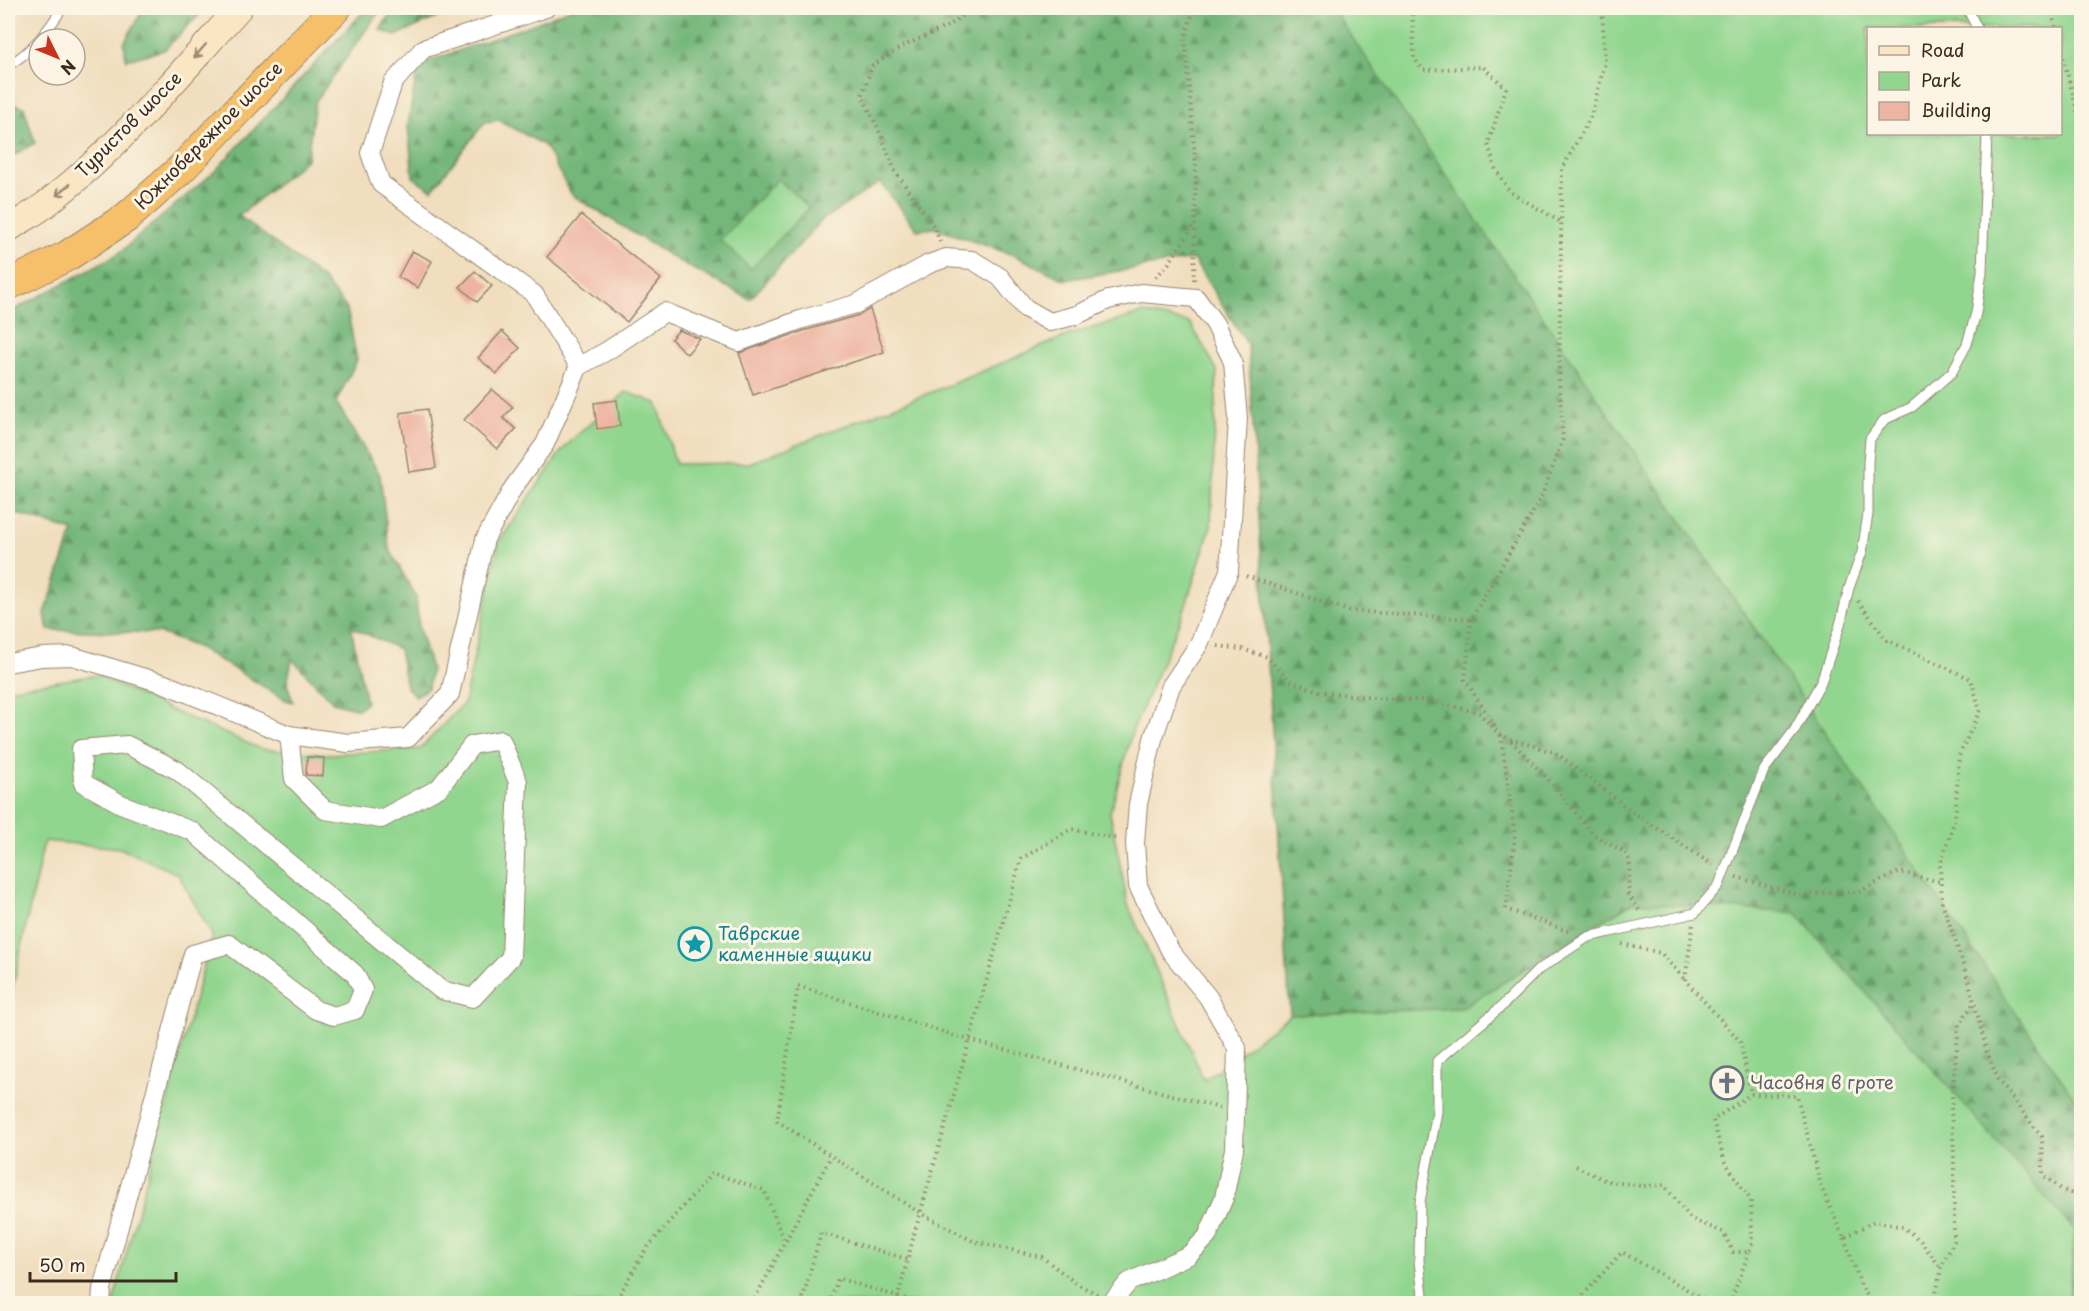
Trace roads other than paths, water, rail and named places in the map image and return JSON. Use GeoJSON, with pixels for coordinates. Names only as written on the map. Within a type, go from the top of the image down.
{"type":"FeatureCollection","features":[{"type":"Feature","properties":{"kind":"highway","name":"Южнобережное шоссе"},"geometry":{"type":"LineString","coordinates":[[8,266],[63,240],[119,205],[170,160],[318,8]]}},
{"type":"Feature","properties":{"kind":"highway","name":"Южнобережное шоссе"},"geometry":{"type":"LineString","coordinates":[[8,285],[67,256],[127,217],[180,170],[336,8]]}},
{"type":"Feature","properties":{"kind":"main road","name":"Туристов шоссе"},"geometry":{"type":"LineString","coordinates":[[8,229],[48,202],[101,157],[148,111],[239,8]]}},
{"type":"Feature","properties":{"kind":"street"},"geometry":{"type":"LineString","coordinates":[[546,8],[423,49],[393,83],[370,153],[381,184],[534,294],[579,366]]}},
{"type":"Feature","properties":{"kind":"street"},"geometry":{"type":"LineString","coordinates":[[8,663],[42,657],[72,656],[165,684],[289,735],[348,743],[408,738],[450,694],[485,539],[513,488],[545,444],[579,366],[607,351],[665,312],[739,342],[803,319],[856,304],[929,264],[946,258],[972,260],[1000,277],[1025,308],[1050,322],[1077,315],[1108,300],[1141,293],[1196,298],[1215,324],[1233,362],[1238,418],[1229,571],[1199,644],[1171,686],[1153,739],[1137,804],[1135,843],[1138,886],[1171,952],[1208,996],[1237,1048],[1234,1149],[1224,1198],[1207,1237],[1189,1256],[1129,1282],[1111,1302]]}},
{"type":"Feature","properties":{"kind":"street"},"geometry":{"type":"LineString","coordinates":[[101,1304],[102,1289],[193,954],[229,944],[316,1010],[334,1016],[355,1010],[363,990],[355,974],[192,831],[121,804],[82,783],[81,749],[127,745],[177,770],[441,990],[473,998],[511,957],[518,782],[501,740],[472,745],[439,788],[381,819],[325,810],[294,779],[289,735]]}},
{"type":"Feature","properties":{"kind":"lane"},"geometry":{"type":"LineString","coordinates":[[8,65],[18,60],[54,22],[62,8]]}},
{"type":"Feature","properties":{"kind":"lane"},"geometry":{"type":"LineString","coordinates":[[1967,8],[1976,27]]}},
{"type":"Feature","properties":{"kind":"lane"},"geometry":{"type":"LineString","coordinates":[[1424,1304],[1419,1261],[1420,1202],[1437,1113],[1437,1061],[1502,1006],[1538,970],[1588,937],[1695,913],[1719,885],[1764,770],[1794,731],[1821,682],[1862,552],[1868,514],[1870,439],[1884,420],[1912,407],[1952,372],[1967,344],[1976,313],[1982,272],[1987,135]]}},
{"type":"Feature","properties":{"kind":"place","name":"Таврские каменные ящики"},"geometry":{"type":"Point","coordinates":[695,944]}},
{"type":"Feature","properties":{"kind":"place","name":"Часовня в гроте"},"geometry":{"type":"Point","coordinates":[1727,1083]}}]}
